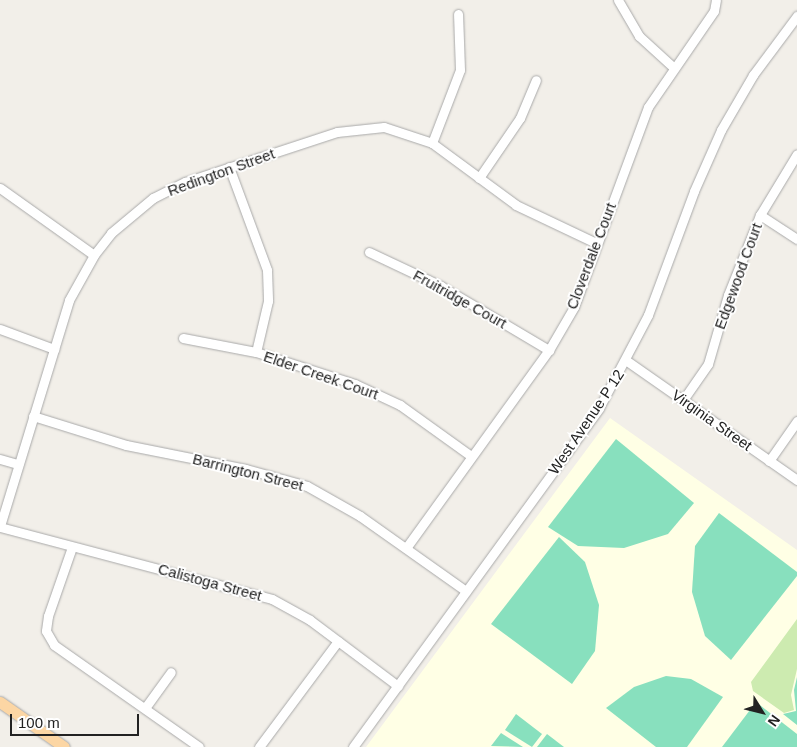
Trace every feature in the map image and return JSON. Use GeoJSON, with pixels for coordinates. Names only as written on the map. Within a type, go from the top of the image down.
{"type":"FeatureCollection","features":[{"type":"Feature","properties":{"kind":"main road"},"geometry":{"type":"LineString","coordinates":[[0,702],[64,747]]}},
{"type":"Feature","properties":{"kind":"street"},"geometry":{"type":"LineString","coordinates":[[618,0],[639,36],[673,67]]}},
{"type":"Feature","properties":{"kind":"street","name":"Cloverdale Court"},"geometry":{"type":"LineString","coordinates":[[406,548],[549,350],[574,306],[648,107],[673,67],[714,10],[716,0]]}},
{"type":"Feature","properties":{"kind":"street"},"geometry":{"type":"LineString","coordinates":[[432,143],[460,70],[458,14]]}},
{"type":"Feature","properties":{"kind":"street","name":"West Avenue P 12"},"geometry":{"type":"LineString","coordinates":[[353,747],[599,408],[627,360],[648,315],[694,191],[721,130],[753,75],[797,16]]}},
{"type":"Feature","properties":{"kind":"street"},"geometry":{"type":"LineString","coordinates":[[479,178],[520,118],[536,80]]}},
{"type":"Feature","properties":{"kind":"street","name":"Redington Street"},"geometry":{"type":"LineString","coordinates":[[0,527],[70,300],[94,255],[111,233],[153,198],[185,182],[337,132],[384,127],[432,143],[516,205],[596,243]]}},
{"type":"Feature","properties":{"kind":"street","name":"Edgewood Court"},"geometry":{"type":"LineString","coordinates":[[683,400],[708,364],[728,295],[760,216],[797,154]]}},
{"type":"Feature","properties":{"kind":"street"},"geometry":{"type":"LineString","coordinates":[[229,167],[266,270],[268,301],[256,352]]}},
{"type":"Feature","properties":{"kind":"street"},"geometry":{"type":"LineString","coordinates":[[0,188],[94,255]]}},
{"type":"Feature","properties":{"kind":"street"},"geometry":{"type":"LineString","coordinates":[[760,216],[797,239]]}},
{"type":"Feature","properties":{"kind":"street","name":"Fruitridge Court"},"geometry":{"type":"LineString","coordinates":[[369,252],[441,286],[549,350]]}},
{"type":"Feature","properties":{"kind":"street"},"geometry":{"type":"LineString","coordinates":[[0,329],[54,349]]}},
{"type":"Feature","properties":{"kind":"street","name":"Elder Creek Court"},"geometry":{"type":"LineString","coordinates":[[184,338],[256,352],[355,384],[400,405],[471,456]]}},
{"type":"Feature","properties":{"kind":"street","name":"Virginia Street"},"geometry":{"type":"LineString","coordinates":[[627,360],[797,480]]}},
{"type":"Feature","properties":{"kind":"street","name":"Barrington Street"},"geometry":{"type":"LineString","coordinates":[[34,416],[126,445],[246,469],[307,486],[360,516],[466,591]]}},
{"type":"Feature","properties":{"kind":"street"},"geometry":{"type":"LineString","coordinates":[[769,461],[797,421]]}},
{"type":"Feature","properties":{"kind":"street"},"geometry":{"type":"LineString","coordinates":[[0,459],[18,464]]}},
{"type":"Feature","properties":{"kind":"street","name":"Calistoga Street"},"geometry":{"type":"LineString","coordinates":[[0,527],[272,599],[310,620],[398,686]]}},
{"type":"Feature","properties":{"kind":"street"},"geometry":{"type":"LineString","coordinates":[[72,547],[52,596],[46,630],[54,645],[199,747]]}},
{"type":"Feature","properties":{"kind":"street"},"geometry":{"type":"LineString","coordinates":[[259,747],[338,641]]}},
{"type":"Feature","properties":{"kind":"street"},"geometry":{"type":"LineString","coordinates":[[145,708],[171,672]]}},
{"type":"Feature","properties":{"kind":"shaded area"},"geometry":{"type":"Polygon","coordinates":[[[610,418],[797,550],[797,747],[366,747],[610,418]]]}},
{"type":"Feature","properties":{"kind":"green space"},"geometry":{"type":"Polygon","coordinates":[[[616,439],[694,503],[668,534],[624,548],[578,546],[548,527],[616,439]]]}},
{"type":"Feature","properties":{"kind":"green space"},"geometry":{"type":"Polygon","coordinates":[[[719,513],[797,572],[797,576],[731,660],[705,636],[692,592],[695,546],[719,513]]]}},
{"type":"Feature","properties":{"kind":"green space"},"geometry":{"type":"Polygon","coordinates":[[[559,537],[585,562],[599,605],[595,651],[572,684],[491,624],[559,537]]]}},
{"type":"Feature","properties":{"kind":"green space"},"geometry":{"type":"Polygon","coordinates":[[[797,619],[797,669],[791,695],[794,710],[784,713],[753,691],[751,682],[797,619]]]}},
{"type":"Feature","properties":{"kind":"green space"},"geometry":{"type":"Polygon","coordinates":[[[666,676],[691,679],[723,697],[687,747],[656,747],[606,708],[634,687],[666,676]]]}},
{"type":"Feature","properties":{"kind":"green space"},"geometry":{"type":"Polygon","coordinates":[[[797,677],[797,725],[783,714],[796,711],[794,690],[797,677]]]}},
{"type":"Feature","properties":{"kind":"green space"},"geometry":{"type":"Polygon","coordinates":[[[756,702],[797,734],[797,747],[722,747],[756,702]]]}},
{"type":"Feature","properties":{"kind":"green space"},"geometry":{"type":"Polygon","coordinates":[[[516,714],[542,734],[532,747],[505,730],[516,714]]]}},
{"type":"Feature","properties":{"kind":"green space"},"geometry":{"type":"Polygon","coordinates":[[[501,733],[523,747],[491,746],[501,733]]]}},
{"type":"Feature","properties":{"kind":"green space"},"geometry":{"type":"Polygon","coordinates":[[[547,734],[564,747],[537,747],[547,734]]]}}]}
